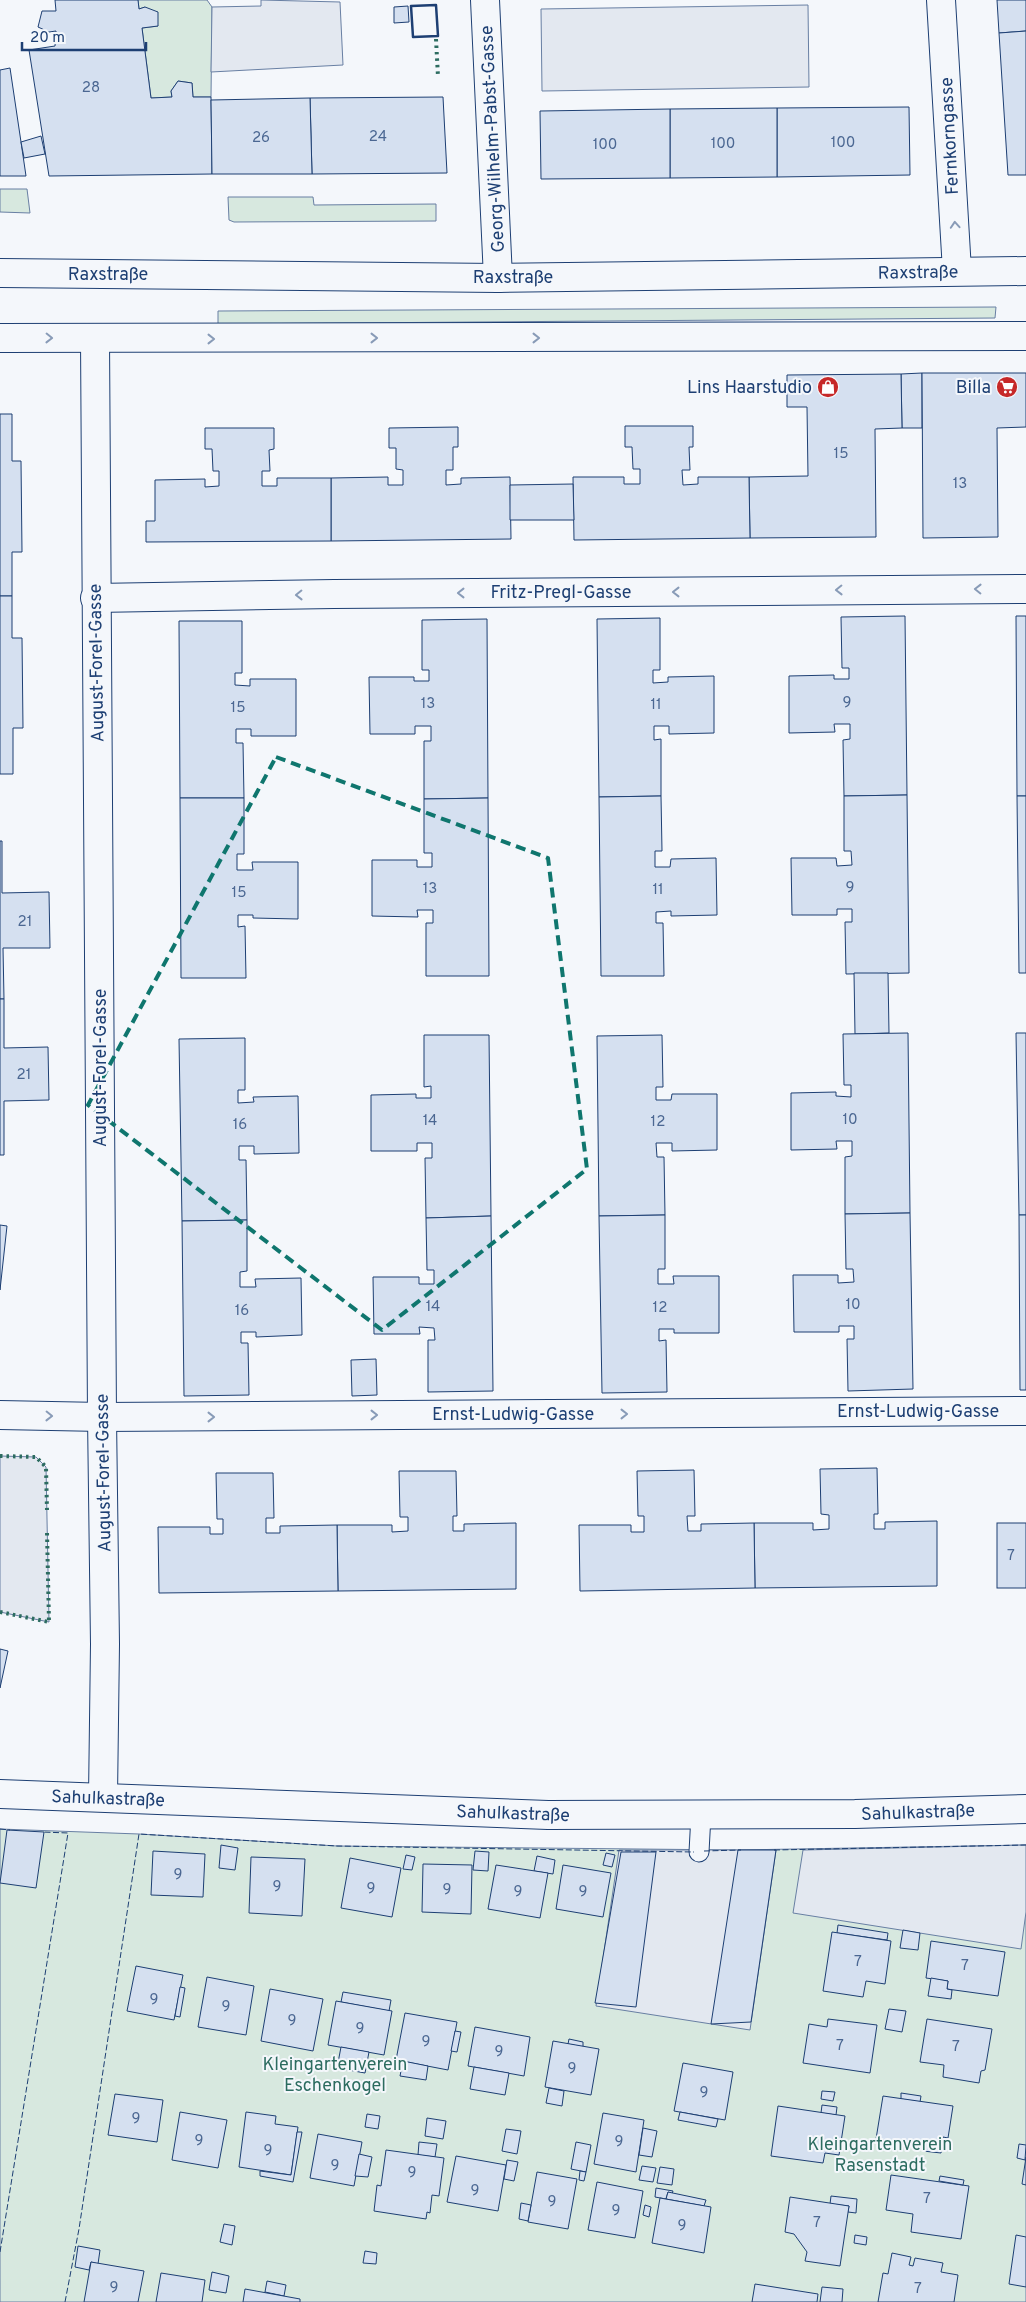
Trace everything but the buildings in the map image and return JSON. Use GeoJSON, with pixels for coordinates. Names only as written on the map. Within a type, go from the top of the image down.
{"type":"FeatureCollection","features":[{"type":"Feature","properties":{"kind":"street","name":"Georg-Wilhelm-Pabst-Gasse"},"geometry":{"type":"LineString","coordinates":[[485,0],[498,278]]}},
{"type":"Feature","properties":{"kind":"street","name":"Fernkorngasse"},"geometry":{"type":"LineString","coordinates":[[941,0],[957,271]]}},
{"type":"Feature","properties":{"kind":"street","name":"Raxstraße"},"geometry":{"type":"LineString","coordinates":[[0,273],[498,278],[1026,271]]}},
{"type":"Feature","properties":{"kind":"street"},"geometry":{"type":"LineString","coordinates":[[0,338],[1026,336]]}},
{"type":"Feature","properties":{"kind":"street","name":"August-Forel-Gasse"},"geometry":{"type":"LineString","coordinates":[[95,339],[95,598],[105,1644],[103,1797]]}},
{"type":"Feature","properties":{"kind":"street","name":"Fritz-Pregl-Gasse"},"geometry":{"type":"LineString","coordinates":[[95,598],[344,594],[1026,589]]}},
{"type":"Feature","properties":{"kind":"street","name":"Ernst-Ludwig-Gasse"},"geometry":{"type":"LineString","coordinates":[[0,1415],[102,1417],[1026,1411]]}},
{"type":"Feature","properties":{"kind":"street","name":"Sahulkastraße"},"geometry":{"type":"LineString","coordinates":[[0,1794],[548,1815],[855,1814],[1026,1809]]}},
{"type":"Feature","properties":{"kind":"lane"},"geometry":{"type":"LineString","coordinates":[[699,1852],[701,1815]]}},
{"type":"Feature","properties":{"kind":"highlighted area"},"geometry":{"type":"Polygon","coordinates":[[[276,757],[548,858],[587,1169],[382,1330],[88,1105],[276,757]]]}},
{"type":"Feature","properties":{"kind":"green space"},"geometry":{"type":"Polygon","coordinates":[[[138,0],[207,0],[212,7],[211,97],[193,97],[192,83],[178,81],[171,91],[172,97],[151,98],[142,28],[158,26],[145,7],[139,9],[138,0]]]}},
{"type":"Feature","properties":{"kind":"green space"},"geometry":{"type":"Polygon","coordinates":[[[0,189],[27,189],[30,213],[0,212],[0,189]]]}},
{"type":"Feature","properties":{"kind":"green space"},"geometry":{"type":"Polygon","coordinates":[[[228,197],[313,197],[314,205],[436,204],[436,221],[234,222],[229,220],[228,197]]]}},
{"type":"Feature","properties":{"kind":"green space"},"geometry":{"type":"Polygon","coordinates":[[[996,307],[995,318],[218,324],[218,311],[996,307]]]}},
{"type":"Feature","properties":{"kind":"green space","name":"Kleingartenverein Eschenkogel"},"geometry":{"type":"Polygon","coordinates":[[[0,1829],[139,1834],[337,1846],[738,1850],[1026,1845],[1026,2302],[0,2302],[0,1829]]]}},
{"type":"Feature","properties":{"kind":"shaded area"},"geometry":{"type":"Polygon","coordinates":[[[261,0],[340,2],[343,65],[211,72],[212,7],[261,6],[261,0]]]}},
{"type":"Feature","properties":{"kind":"shaded area"},"geometry":{"type":"Polygon","coordinates":[[[808,5],[809,87],[542,91],[541,9],[808,5]]]}},
{"type":"Feature","properties":{"kind":"shaded area"},"geometry":{"type":"Polygon","coordinates":[[[0,1456],[36,1457],[46,1467],[49,1622],[0,1612],[0,1456]]]}},
{"type":"Feature","properties":{"kind":"shaded area"},"geometry":{"type":"Polygon","coordinates":[[[1026,1845],[1026,1912],[1021,1949],[793,1913],[803,1850],[1026,1845]]]}},
{"type":"Feature","properties":{"kind":"shaded area"},"geometry":{"type":"Polygon","coordinates":[[[619,1850],[776,1850],[750,2030],[596,2006],[619,1850]]]}},
{"type":"Feature","properties":{"kind":"hedge"},"geometry":{"type":"LineString","coordinates":[[436,39],[438,77]]}},
{"type":"Feature","properties":{"kind":"hedge"},"geometry":{"type":"LineString","coordinates":[[0,1456],[36,1457],[46,1467],[47,1510]]}},
{"type":"Feature","properties":{"kind":"hedge"},"geometry":{"type":"LineString","coordinates":[[0,1612],[49,1622],[47,1532]]}},
{"type":"Feature","properties":{"kind":"fence"},"geometry":{"type":"LineString","coordinates":[[0,1829],[10,1830]]}},
{"type":"Feature","properties":{"kind":"fence"},"geometry":{"type":"LineString","coordinates":[[0,2252],[68,1833],[42,1832]]}},
{"type":"Feature","properties":{"kind":"fence"},"geometry":{"type":"LineString","coordinates":[[65,2302],[79,2229],[139,1834],[337,1846],[694,1852]]}},
{"type":"Feature","properties":{"kind":"fence"},"geometry":{"type":"LineString","coordinates":[[774,1850],[1026,1845]]}},
{"type":"Feature","properties":{"kind":"fence"},"geometry":{"type":"LineString","coordinates":[[704,1851],[741,1850]]}},
{"type":"Feature","properties":{"kind":"wall"},"geometry":{"type":"LineString","coordinates":[[436,5],[438,36],[413,37],[411,6],[436,5]]}},
{"type":"Feature","properties":{"kind":"place","name":"Lins Haarstudio"},"geometry":{"type":"Point","coordinates":[828,387]}},
{"type":"Feature","properties":{"kind":"place","name":"Billa"},"geometry":{"type":"Point","coordinates":[1007,387]}},
{"type":"Feature","properties":{"kind":"park label","name":"Kleingartenverein Rasenstadt"},"geometry":{"type":"Point","coordinates":[880,2154]}}]}
